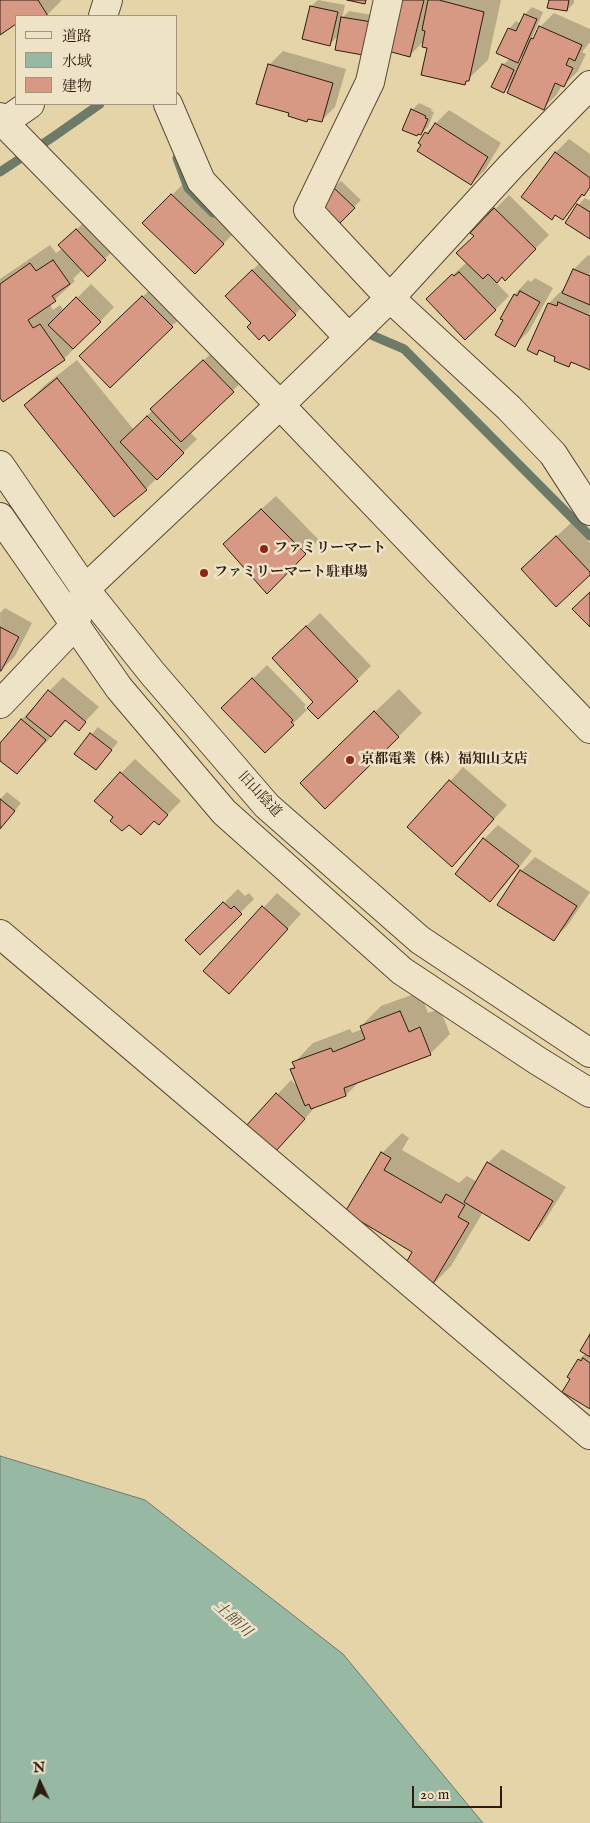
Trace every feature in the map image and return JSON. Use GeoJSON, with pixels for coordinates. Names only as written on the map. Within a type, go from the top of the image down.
{"type":"FeatureCollection","features":[{"type":"Feature","properties":{"kind":"street"},"geometry":{"type":"LineString","coordinates":[[103,15],[108,0]]}},
{"type":"Feature","properties":{"kind":"street"},"geometry":{"type":"LineString","coordinates":[[388,0],[370,82],[308,210],[390,298],[508,408],[553,454],[590,511]]}},
{"type":"Feature","properties":{"kind":"street"},"geometry":{"type":"LineString","coordinates":[[0,704],[75,625],[85,589],[390,298],[511,166],[590,85]]}},
{"type":"Feature","properties":{"kind":"street"},"geometry":{"type":"LineString","coordinates":[[28,105],[1,121],[280,405],[590,729]]}},
{"type":"Feature","properties":{"kind":"street"},"geometry":{"type":"LineString","coordinates":[[168,105],[201,181],[349,338]]}},
{"type":"Feature","properties":{"kind":"street","name":"旧山陰道"},"geometry":{"type":"LineString","coordinates":[[0,465],[85,589],[153,674],[267,806],[420,940],[590,1053]]}},
{"type":"Feature","properties":{"kind":"street"},"geometry":{"type":"LineString","coordinates":[[0,516],[119,688],[224,812],[402,971],[590,1093]]}},
{"type":"Feature","properties":{"kind":"street"},"geometry":{"type":"LineString","coordinates":[[0,934],[590,1435]]}},
{"type":"Feature","properties":{"kind":"water","name":"土師川"},"geometry":{"type":"Polygon","coordinates":[[[0,1456],[145,1500],[343,1654],[483,1823],[0,1823],[0,1456]]]}},
{"type":"Feature","properties":{"kind":"building"},"geometry":{"type":"Polygon","coordinates":[[[0,0],[38,0],[47,15],[15,15],[15,25],[0,35],[0,0]]]}},
{"type":"Feature","properties":{"kind":"building"},"geometry":{"type":"Polygon","coordinates":[[[347,0],[366,0],[365,4],[347,0]]]}},
{"type":"Feature","properties":{"kind":"building"},"geometry":{"type":"Polygon","coordinates":[[[396,0],[424,0],[410,57],[384,50],[396,0]]]}},
{"type":"Feature","properties":{"kind":"building"},"geometry":{"type":"Polygon","coordinates":[[[428,0],[439,0],[484,12],[469,81],[466,81],[465,85],[421,75],[427,48],[422,47],[425,31],[422,30],[428,0]]]}},
{"type":"Feature","properties":{"kind":"building"},"geometry":{"type":"Polygon","coordinates":[[[549,0],[569,0],[567,11],[547,8],[549,0]]]}},
{"type":"Feature","properties":{"kind":"building"},"geometry":{"type":"Polygon","coordinates":[[[310,6],[338,12],[330,46],[302,39],[310,6]]]}},
{"type":"Feature","properties":{"kind":"building"},"geometry":{"type":"Polygon","coordinates":[[[524,14],[537,19],[518,63],[496,53],[508,28],[516,31],[524,14]]]}},
{"type":"Feature","properties":{"kind":"building"},"geometry":{"type":"Polygon","coordinates":[[[341,17],[372,22],[363,55],[335,50],[341,17]]]}},
{"type":"Feature","properties":{"kind":"building"},"geometry":{"type":"Polygon","coordinates":[[[539,26],[582,45],[575,61],[569,58],[566,65],[573,68],[564,87],[555,83],[544,110],[507,93],[531,38],[533,39],[539,26]]]}},
{"type":"Feature","properties":{"kind":"building"},"geometry":{"type":"Polygon","coordinates":[[[268,64],[333,83],[322,122],[308,119],[307,122],[288,116],[289,113],[256,104],[268,64]]]}},
{"type":"Feature","properties":{"kind":"building"},"geometry":{"type":"Polygon","coordinates":[[[502,64],[514,70],[504,93],[491,87],[502,64]]]}},
{"type":"Feature","properties":{"kind":"building"},"geometry":{"type":"Polygon","coordinates":[[[411,109],[426,116],[425,118],[428,119],[421,135],[418,134],[417,136],[402,130],[411,109]]]}},
{"type":"Feature","properties":{"kind":"building"},"geometry":{"type":"Polygon","coordinates":[[[435,123],[488,157],[471,185],[417,151],[421,145],[418,143],[425,132],[428,134],[435,123]]]}},
{"type":"Feature","properties":{"kind":"building"},"geometry":{"type":"Polygon","coordinates":[[[555,152],[590,178],[590,187],[584,196],[582,194],[563,220],[555,215],[552,220],[521,197],[555,152]]]}},
{"type":"Feature","properties":{"kind":"building"},"geometry":{"type":"Polygon","coordinates":[[[333,187],[355,208],[340,223],[318,202],[333,187]]]}},
{"type":"Feature","properties":{"kind":"building"},"geometry":{"type":"Polygon","coordinates":[[[171,194],[224,244],[195,274],[142,223],[171,194]]]}},
{"type":"Feature","properties":{"kind":"building"},"geometry":{"type":"Polygon","coordinates":[[[577,204],[590,212],[590,239],[565,223],[577,204]]]}},
{"type":"Feature","properties":{"kind":"building"},"geometry":{"type":"Polygon","coordinates":[[[494,208],[536,249],[505,281],[502,277],[497,283],[488,274],[483,279],[456,253],[474,236],[470,233],[494,208]]]}},
{"type":"Feature","properties":{"kind":"building"},"geometry":{"type":"Polygon","coordinates":[[[76,229],[106,260],[88,277],[58,245],[76,229]]]}},
{"type":"Feature","properties":{"kind":"building"},"geometry":{"type":"Polygon","coordinates":[[[53,260],[70,284],[52,296],[56,301],[28,320],[33,328],[40,324],[65,360],[3,402],[0,398],[0,284],[30,263],[36,271],[53,260]]]}},
{"type":"Feature","properties":{"kind":"building"},"geometry":{"type":"Polygon","coordinates":[[[573,269],[590,276],[590,305],[562,293],[573,269]]]}},
{"type":"Feature","properties":{"kind":"building"},"geometry":{"type":"Polygon","coordinates":[[[252,270],[296,315],[269,341],[264,335],[259,340],[247,327],[251,323],[225,296],[252,270]]]}},
{"type":"Feature","properties":{"kind":"building"},"geometry":{"type":"Polygon","coordinates":[[[459,272],[496,310],[465,340],[426,299],[452,274],[454,276],[459,272]]]}},
{"type":"Feature","properties":{"kind":"building"},"geometry":{"type":"Polygon","coordinates":[[[520,291],[540,302],[515,347],[495,335],[503,320],[500,319],[514,294],[517,296],[520,291]]]}},
{"type":"Feature","properties":{"kind":"building"},"geometry":{"type":"Polygon","coordinates":[[[142,296],[173,327],[110,388],[79,356],[142,296]]]}},
{"type":"Feature","properties":{"kind":"building"},"geometry":{"type":"Polygon","coordinates":[[[76,297],[101,322],[73,349],[48,325],[76,297]]]}},
{"type":"Feature","properties":{"kind":"building"},"geometry":{"type":"Polygon","coordinates":[[[558,302],[590,316],[590,370],[571,362],[569,367],[554,361],[555,357],[539,350],[537,355],[527,350],[548,303],[557,306],[558,302]]]}},
{"type":"Feature","properties":{"kind":"building"},"geometry":{"type":"Polygon","coordinates":[[[203,360],[234,392],[181,442],[150,409],[203,360]]]}},
{"type":"Feature","properties":{"kind":"building"},"geometry":{"type":"Polygon","coordinates":[[[57,378],[147,490],[114,517],[24,405],[57,378]]]}},
{"type":"Feature","properties":{"kind":"building"},"geometry":{"type":"Polygon","coordinates":[[[147,416],[184,453],[157,480],[120,442],[147,416]]]}},
{"type":"Feature","properties":{"kind":"building","name":"ファミリーマート"},"geometry":{"type":"Polygon","coordinates":[[[261,509],[306,554],[267,594],[223,544],[261,509]]]}},
{"type":"Feature","properties":{"kind":"building"},"geometry":{"type":"Polygon","coordinates":[[[556,536],[590,572],[590,575],[556,607],[521,569],[556,536]]]}},
{"type":"Feature","properties":{"kind":"building"},"geometry":{"type":"Polygon","coordinates":[[[590,592],[590,627],[572,609],[590,592]]]}},
{"type":"Feature","properties":{"kind":"building"},"geometry":{"type":"Polygon","coordinates":[[[306,626],[358,681],[318,719],[307,708],[313,702],[272,658],[306,626]]]}},
{"type":"Feature","properties":{"kind":"building"},"geometry":{"type":"Polygon","coordinates":[[[0,627],[19,637],[1,671],[0,671],[0,627]]]}},
{"type":"Feature","properties":{"kind":"building"},"geometry":{"type":"Polygon","coordinates":[[[252,678],[293,720],[291,722],[294,725],[265,753],[221,708],[252,678]]]}},
{"type":"Feature","properties":{"kind":"building"},"geometry":{"type":"Polygon","coordinates":[[[48,690],[86,722],[79,731],[65,720],[51,737],[26,717],[48,690]]]}},
{"type":"Feature","properties":{"kind":"building","name":"京都電業（株）福知山支店"},"geometry":{"type":"Polygon","coordinates":[[[374,711],[399,737],[325,809],[300,783],[374,711]]]}},
{"type":"Feature","properties":{"kind":"building"},"geometry":{"type":"Polygon","coordinates":[[[21,719],[46,740],[17,774],[0,761],[0,743],[21,719]]]}},
{"type":"Feature","properties":{"kind":"building"},"geometry":{"type":"Polygon","coordinates":[[[90,733],[112,750],[96,770],[74,754],[90,733]]]}},
{"type":"Feature","properties":{"kind":"building"},"geometry":{"type":"Polygon","coordinates":[[[120,772],[168,815],[159,825],[154,821],[141,835],[129,825],[122,831],[110,821],[113,817],[94,801],[120,772]]]}},
{"type":"Feature","properties":{"kind":"building"},"geometry":{"type":"Polygon","coordinates":[[[449,780],[494,819],[452,867],[407,827],[449,780]]]}},
{"type":"Feature","properties":{"kind":"building"},"geometry":{"type":"Polygon","coordinates":[[[0,799],[15,811],[0,829],[0,799]]]}},
{"type":"Feature","properties":{"kind":"building"},"geometry":{"type":"Polygon","coordinates":[[[483,838],[519,866],[490,902],[455,874],[483,838]]]}},
{"type":"Feature","properties":{"kind":"building"},"geometry":{"type":"Polygon","coordinates":[[[520,870],[577,906],[554,941],[497,905],[520,870]]]}},
{"type":"Feature","properties":{"kind":"building"},"geometry":{"type":"Polygon","coordinates":[[[223,902],[231,909],[234,906],[242,914],[200,955],[185,940],[223,902]]]}},
{"type":"Feature","properties":{"kind":"building"},"geometry":{"type":"Polygon","coordinates":[[[262,906],[288,929],[229,994],[203,971],[262,906]]]}},
{"type":"Feature","properties":{"kind":"building"},"geometry":{"type":"Polygon","coordinates":[[[400,1011],[409,1032],[420,1027],[431,1055],[344,1088],[346,1096],[311,1109],[309,1104],[305,1106],[290,1069],[295,1068],[292,1062],[331,1048],[333,1052],[365,1039],[360,1026],[400,1011]]]}},
{"type":"Feature","properties":{"kind":"building"},"geometry":{"type":"Polygon","coordinates":[[[276,1093],[305,1119],[275,1152],[246,1126],[276,1093]]]}},
{"type":"Feature","properties":{"kind":"building"},"geometry":{"type":"Polygon","coordinates":[[[381,1152],[391,1158],[384,1170],[441,1203],[446,1194],[465,1205],[458,1217],[469,1223],[431,1287],[402,1270],[412,1252],[345,1212],[381,1152]]]}},
{"type":"Feature","properties":{"kind":"building"},"geometry":{"type":"Polygon","coordinates":[[[487,1162],[553,1201],[529,1241],[464,1202],[487,1162]]]}},
{"type":"Feature","properties":{"kind":"building"},"geometry":{"type":"Polygon","coordinates":[[[590,1334],[590,1357],[580,1351],[590,1334]]]}},
{"type":"Feature","properties":{"kind":"building"},"geometry":{"type":"Polygon","coordinates":[[[583,1358],[590,1363],[590,1409],[562,1392],[570,1379],[567,1377],[578,1359],[581,1361],[583,1358]]]}},
{"type":"Feature","properties":{"kind":"waterway"},"geometry":{"type":"LineString","coordinates":[[0,172],[99,105]]}},
{"type":"Feature","properties":{"kind":"waterway"},"geometry":{"type":"LineString","coordinates":[[177,158],[188,188],[213,213]]}},
{"type":"Feature","properties":{"kind":"waterway"},"geometry":{"type":"LineString","coordinates":[[362,331],[404,349],[590,536]]}},
{"type":"Feature","properties":{"kind":"place","name":"ファミリーマート"},"geometry":{"type":"Point","coordinates":[264,549]}},
{"type":"Feature","properties":{"kind":"place","name":"ファミリーマート駐車場"},"geometry":{"type":"Point","coordinates":[204,573]}},
{"type":"Feature","properties":{"kind":"place","name":"京都電業（株）福知山支店"},"geometry":{"type":"Point","coordinates":[350,760]}}]}
